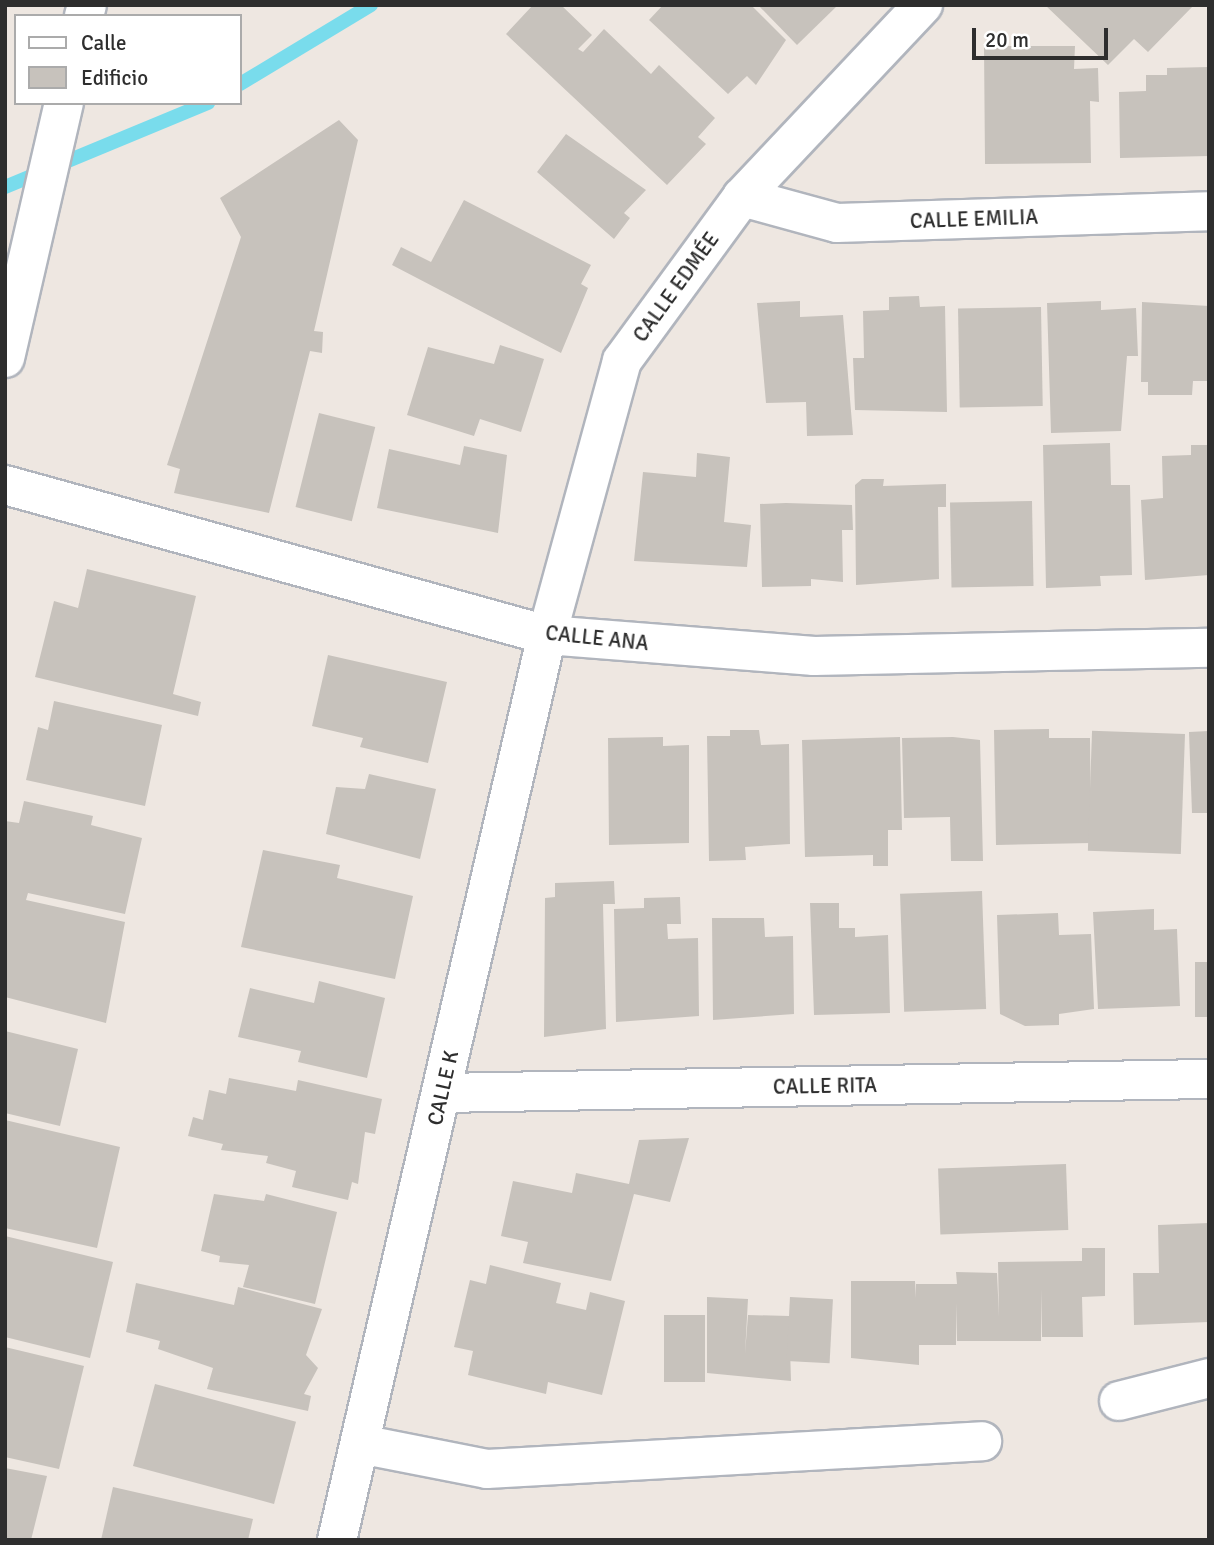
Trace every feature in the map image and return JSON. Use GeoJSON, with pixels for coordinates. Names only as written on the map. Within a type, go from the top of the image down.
{"type":"FeatureCollection","features":[{"type":"Feature","properties":{"kind":"street","name":"CALLE EDMÉE"},"geometry":{"type":"LineString","coordinates":[[547,635],[622,361],[743,197],[923,5]]}},
{"type":"Feature","properties":{"kind":"street"},"geometry":{"type":"LineString","coordinates":[[5,359],[64,105]]}},
{"type":"Feature","properties":{"kind":"street","name":"CALLE EMILIA"},"geometry":{"type":"LineString","coordinates":[[743,197],[837,223],[1209,211]]}},
{"type":"Feature","properties":{"kind":"street","name":"CALLE ANA"},"geometry":{"type":"LineString","coordinates":[[5,485],[547,635],[814,656],[1209,648]]}},
{"type":"Feature","properties":{"kind":"street","name":"CALLE K"},"geometry":{"type":"LineString","coordinates":[[337,1540],[547,635]]}},
{"type":"Feature","properties":{"kind":"street","name":"CALLE RITA"},"geometry":{"type":"LineString","coordinates":[[442,1093],[1209,1079]]}},
{"type":"Feature","properties":{"kind":"street"},"geometry":{"type":"LineString","coordinates":[[1119,1401],[1209,1378]]}},
{"type":"Feature","properties":{"kind":"street"},"geometry":{"type":"LineString","coordinates":[[360,1444],[488,1469],[982,1441]]}},
{"type":"Feature","properties":{"kind":"building"},"geometry":{"type":"Polygon","coordinates":[[[533,5],[561,5],[592,35],[578,49],[583,52],[604,29],[651,74],[659,65],[715,118],[698,137],[706,144],[667,185],[506,34],[533,5]]]}},
{"type":"Feature","properties":{"kind":"building"},"geometry":{"type":"Polygon","coordinates":[[[663,5],[751,5],[786,40],[756,85],[747,76],[728,94],[649,20],[663,5]]]}},
{"type":"Feature","properties":{"kind":"building"},"geometry":{"type":"Polygon","coordinates":[[[758,5],[838,5],[797,45],[758,5]]]}},
{"type":"Feature","properties":{"kind":"building"},"geometry":{"type":"Polygon","coordinates":[[[1045,5],[1194,5],[1148,52],[1134,39],[1108,65],[1045,5]]]}},
{"type":"Feature","properties":{"kind":"building"},"geometry":{"type":"Polygon","coordinates":[[[984,46],[1075,46],[1074,69],[1098,68],[1099,102],[1090,101],[1091,163],[985,164],[984,46]]]}},
{"type":"Feature","properties":{"kind":"building"},"geometry":{"type":"Polygon","coordinates":[[[1209,67],[1209,156],[1120,158],[1119,92],[1146,91],[1146,75],[1167,75],[1167,68],[1209,67]]]}},
{"type":"Feature","properties":{"kind":"building"},"geometry":{"type":"Polygon","coordinates":[[[339,120],[358,140],[314,331],[323,332],[322,353],[310,351],[269,513],[174,493],[180,469],[167,465],[241,237],[220,198],[339,120]]]}},
{"type":"Feature","properties":{"kind":"building"},"geometry":{"type":"Polygon","coordinates":[[[566,134],[646,190],[624,213],[630,218],[614,239],[537,172],[566,134]]]}},
{"type":"Feature","properties":{"kind":"building"},"geometry":{"type":"Polygon","coordinates":[[[464,200],[591,265],[581,284],[588,288],[561,353],[392,265],[401,247],[431,262],[464,200]]]}},
{"type":"Feature","properties":{"kind":"building"},"geometry":{"type":"Polygon","coordinates":[[[919,296],[920,307],[945,306],[947,412],[855,410],[853,358],[864,358],[863,311],[889,310],[889,297],[919,296]]]}},
{"type":"Feature","properties":{"kind":"building"},"geometry":{"type":"Polygon","coordinates":[[[800,301],[800,317],[843,315],[853,435],[807,436],[806,402],[766,403],[757,303],[800,301]]]}},
{"type":"Feature","properties":{"kind":"building"},"geometry":{"type":"Polygon","coordinates":[[[1101,301],[1101,310],[1136,308],[1138,356],[1127,356],[1121,431],[1051,433],[1047,303],[1101,301]]]}},
{"type":"Feature","properties":{"kind":"building"},"geometry":{"type":"Polygon","coordinates":[[[1142,302],[1209,306],[1209,381],[1193,381],[1192,395],[1148,395],[1148,382],[1141,382],[1142,302]]]}},
{"type":"Feature","properties":{"kind":"building"},"geometry":{"type":"Polygon","coordinates":[[[1041,307],[1043,406],[960,407],[958,308],[1041,307]]]}},
{"type":"Feature","properties":{"kind":"building"},"geometry":{"type":"Polygon","coordinates":[[[500,345],[544,359],[521,432],[480,419],[474,436],[407,415],[428,347],[494,364],[500,345]]]}},
{"type":"Feature","properties":{"kind":"building"},"geometry":{"type":"Polygon","coordinates":[[[319,413],[375,427],[352,521],[296,507],[319,413]]]}},
{"type":"Feature","properties":{"kind":"building"},"geometry":{"type":"Polygon","coordinates":[[[1110,443],[1111,485],[1130,485],[1132,575],[1100,576],[1101,586],[1046,588],[1043,445],[1110,443]]]}},
{"type":"Feature","properties":{"kind":"building"},"geometry":{"type":"Polygon","coordinates":[[[1191,445],[1207,445],[1209,456],[1209,575],[1145,580],[1141,500],[1163,498],[1162,456],[1191,455],[1191,445]]]}},
{"type":"Feature","properties":{"kind":"building"},"geometry":{"type":"Polygon","coordinates":[[[464,446],[507,455],[498,533],[377,508],[389,449],[460,465],[464,446]]]}},
{"type":"Feature","properties":{"kind":"building"},"geometry":{"type":"Polygon","coordinates":[[[697,453],[730,457],[724,522],[751,525],[747,567],[634,561],[643,472],[696,477],[697,453]]]}},
{"type":"Feature","properties":{"kind":"building"},"geometry":{"type":"Polygon","coordinates":[[[862,479],[884,479],[883,486],[946,484],[946,507],[938,507],[939,579],[856,585],[855,485],[862,479]]]}},
{"type":"Feature","properties":{"kind":"building"},"geometry":{"type":"Polygon","coordinates":[[[1032,501],[1033,586],[951,587],[950,502],[1032,501]]]}},
{"type":"Feature","properties":{"kind":"building"},"geometry":{"type":"Polygon","coordinates":[[[760,504],[852,505],[853,530],[842,530],[843,582],[811,579],[811,586],[762,587],[760,504]]]}},
{"type":"Feature","properties":{"kind":"building"},"geometry":{"type":"Polygon","coordinates":[[[87,569],[196,596],[173,694],[201,702],[198,716],[35,677],[54,601],[78,608],[87,569]]]}},
{"type":"Feature","properties":{"kind":"building"},"geometry":{"type":"Polygon","coordinates":[[[328,655],[447,682],[428,763],[360,747],[363,738],[312,726],[328,655]]]}},
{"type":"Feature","properties":{"kind":"building"},"geometry":{"type":"Polygon","coordinates":[[[54,701],[162,725],[145,806],[26,780],[38,727],[48,730],[54,701]]]}},
{"type":"Feature","properties":{"kind":"building"},"geometry":{"type":"Polygon","coordinates":[[[1049,729],[1049,738],[1090,738],[1091,843],[996,845],[994,730],[1049,729]]]}},
{"type":"Feature","properties":{"kind":"building"},"geometry":{"type":"Polygon","coordinates":[[[730,730],[759,730],[761,745],[789,744],[790,844],[745,847],[746,860],[709,861],[707,736],[730,736],[730,730]]]}},
{"type":"Feature","properties":{"kind":"building"},"geometry":{"type":"Polygon","coordinates":[[[1092,731],[1185,734],[1181,854],[1088,851],[1092,731]]]}},
{"type":"Feature","properties":{"kind":"building"},"geometry":{"type":"Polygon","coordinates":[[[1209,731],[1209,813],[1192,813],[1189,732],[1209,731]]]}},
{"type":"Feature","properties":{"kind":"building"},"geometry":{"type":"Polygon","coordinates":[[[663,737],[663,746],[689,745],[689,843],[609,845],[608,738],[663,737]]]}},
{"type":"Feature","properties":{"kind":"building"},"geometry":{"type":"Polygon","coordinates":[[[900,737],[902,830],[888,830],[888,866],[873,866],[873,855],[805,857],[802,740],[900,737]]]}},
{"type":"Feature","properties":{"kind":"building"},"geometry":{"type":"Polygon","coordinates":[[[953,737],[980,740],[983,861],[951,861],[950,817],[904,818],[902,738],[953,737]]]}},
{"type":"Feature","properties":{"kind":"building"},"geometry":{"type":"Polygon","coordinates":[[[369,774],[436,789],[420,859],[326,834],[336,787],[365,789],[369,774]]]}},
{"type":"Feature","properties":{"kind":"building"},"geometry":{"type":"Polygon","coordinates":[[[24,801],[93,816],[91,825],[142,838],[125,914],[28,893],[26,900],[125,922],[106,1023],[5,997],[5,821],[19,823],[24,801]]]}},
{"type":"Feature","properties":{"kind":"building"},"geometry":{"type":"Polygon","coordinates":[[[263,850],[340,865],[337,878],[413,896],[395,979],[241,947],[263,850]]]}},
{"type":"Feature","properties":{"kind":"building"},"geometry":{"type":"Polygon","coordinates":[[[614,881],[615,904],[603,904],[606,1029],[544,1037],[545,898],[555,897],[555,883],[614,881]]]}},
{"type":"Feature","properties":{"kind":"building"},"geometry":{"type":"Polygon","coordinates":[[[982,891],[986,1009],[904,1012],[900,894],[982,891]]]}},
{"type":"Feature","properties":{"kind":"building"},"geometry":{"type":"Polygon","coordinates":[[[680,897],[681,924],[667,924],[668,939],[698,938],[699,1016],[616,1022],[614,909],[644,908],[644,898],[680,897]]]}},
{"type":"Feature","properties":{"kind":"building"},"geometry":{"type":"Polygon","coordinates":[[[810,903],[839,903],[839,928],[855,928],[855,937],[888,935],[890,1013],[814,1015],[810,903]]]}},
{"type":"Feature","properties":{"kind":"building"},"geometry":{"type":"Polygon","coordinates":[[[1154,909],[1154,930],[1177,929],[1180,1006],[1098,1009],[1093,912],[1154,909]]]}},
{"type":"Feature","properties":{"kind":"building"},"geometry":{"type":"Polygon","coordinates":[[[1058,913],[1059,935],[1091,934],[1094,1009],[1059,1014],[1059,1025],[1025,1026],[1000,1014],[997,915],[1058,913]]]}},
{"type":"Feature","properties":{"kind":"building"},"geometry":{"type":"Polygon","coordinates":[[[712,918],[764,918],[765,937],[793,936],[794,1014],[713,1020],[712,918]]]}},
{"type":"Feature","properties":{"kind":"building"},"geometry":{"type":"Polygon","coordinates":[[[1195,962],[1209,962],[1209,1017],[1195,1017],[1195,962]]]}},
{"type":"Feature","properties":{"kind":"building"},"geometry":{"type":"Polygon","coordinates":[[[319,981],[385,998],[367,1078],[298,1062],[301,1051],[238,1037],[250,988],[314,1003],[319,981]]]}},
{"type":"Feature","properties":{"kind":"building"},"geometry":{"type":"Polygon","coordinates":[[[5,1031],[78,1049],[60,1126],[5,1113],[5,1031]]]}},
{"type":"Feature","properties":{"kind":"building"},"geometry":{"type":"Polygon","coordinates":[[[229,1078],[296,1091],[298,1080],[382,1099],[375,1134],[365,1132],[358,1184],[352,1182],[348,1200],[292,1187],[296,1171],[266,1163],[268,1156],[221,1150],[223,1144],[188,1136],[193,1117],[203,1120],[209,1090],[226,1094],[229,1078]]]}},
{"type":"Feature","properties":{"kind":"building"},"geometry":{"type":"Polygon","coordinates":[[[5,1120],[120,1147],[97,1248],[5,1228],[5,1120]]]}},
{"type":"Feature","properties":{"kind":"building"},"geometry":{"type":"Polygon","coordinates":[[[689,1138],[670,1202],[634,1194],[611,1281],[523,1263],[528,1242],[501,1236],[513,1181],[572,1193],[576,1173],[629,1184],[639,1140],[689,1138]]]}},
{"type":"Feature","properties":{"kind":"building"},"geometry":{"type":"Polygon","coordinates":[[[1066,1164],[1068,1230],[940,1234],[938,1168],[1066,1164]]]}},
{"type":"Feature","properties":{"kind":"building"},"geometry":{"type":"Polygon","coordinates":[[[214,1194],[264,1201],[266,1194],[337,1212],[315,1304],[243,1287],[249,1265],[219,1262],[220,1256],[201,1251],[214,1194]]]}},
{"type":"Feature","properties":{"kind":"building"},"geometry":{"type":"Polygon","coordinates":[[[1209,1223],[1209,1322],[1134,1325],[1133,1273],[1159,1273],[1158,1225],[1209,1223]]]}},
{"type":"Feature","properties":{"kind":"building"},"geometry":{"type":"Polygon","coordinates":[[[5,1236],[113,1262],[90,1358],[5,1337],[5,1236]]]}},
{"type":"Feature","properties":{"kind":"building"},"geometry":{"type":"Polygon","coordinates":[[[1082,1248],[1105,1248],[1105,1296],[1082,1297],[1083,1337],[1042,1337],[1041,1289],[1041,1341],[957,1341],[956,1303],[956,1345],[919,1345],[919,1365],[851,1358],[851,1281],[915,1281],[916,1298],[916,1284],[957,1284],[956,1272],[997,1273],[999,1317],[998,1262],[1082,1261],[1082,1248]]]}},
{"type":"Feature","properties":{"kind":"building"},"geometry":{"type":"Polygon","coordinates":[[[490,1265],[561,1283],[556,1303],[586,1310],[590,1292],[625,1301],[602,1395],[548,1382],[546,1394],[468,1375],[473,1351],[454,1347],[470,1280],[486,1284],[490,1265]]]}},
{"type":"Feature","properties":{"kind":"building"},"geometry":{"type":"Polygon","coordinates":[[[136,1283],[234,1305],[238,1287],[322,1309],[306,1355],[318,1368],[304,1394],[311,1396],[308,1411],[207,1389],[213,1368],[158,1349],[160,1341],[126,1332],[136,1283]]]}},
{"type":"Feature","properties":{"kind":"building"},"geometry":{"type":"Polygon","coordinates":[[[707,1297],[748,1299],[745,1354],[748,1315],[789,1316],[791,1381],[707,1373],[707,1297]]]}},
{"type":"Feature","properties":{"kind":"building"},"geometry":{"type":"Polygon","coordinates":[[[790,1297],[833,1299],[830,1363],[787,1361],[790,1297]]]}},
{"type":"Feature","properties":{"kind":"building"},"geometry":{"type":"Polygon","coordinates":[[[664,1315],[705,1315],[705,1382],[664,1382],[664,1315]]]}},
{"type":"Feature","properties":{"kind":"building"},"geometry":{"type":"Polygon","coordinates":[[[5,1347],[84,1366],[59,1469],[5,1457],[5,1347]]]}},
{"type":"Feature","properties":{"kind":"building"},"geometry":{"type":"Polygon","coordinates":[[[155,1384],[296,1422],[274,1504],[133,1466],[155,1384]]]}},
{"type":"Feature","properties":{"kind":"building"},"geometry":{"type":"Polygon","coordinates":[[[5,1468],[47,1476],[31,1540],[5,1540],[5,1468]]]}},
{"type":"Feature","properties":{"kind":"building"},"geometry":{"type":"Polygon","coordinates":[[[113,1487],[253,1519],[248,1540],[101,1540],[113,1487]]]}},
{"type":"Feature","properties":{"kind":"waterway"},"geometry":{"type":"LineString","coordinates":[[242,83],[371,5]]}},
{"type":"Feature","properties":{"kind":"waterway"},"geometry":{"type":"LineString","coordinates":[[5,187],[203,105]]}}]}
